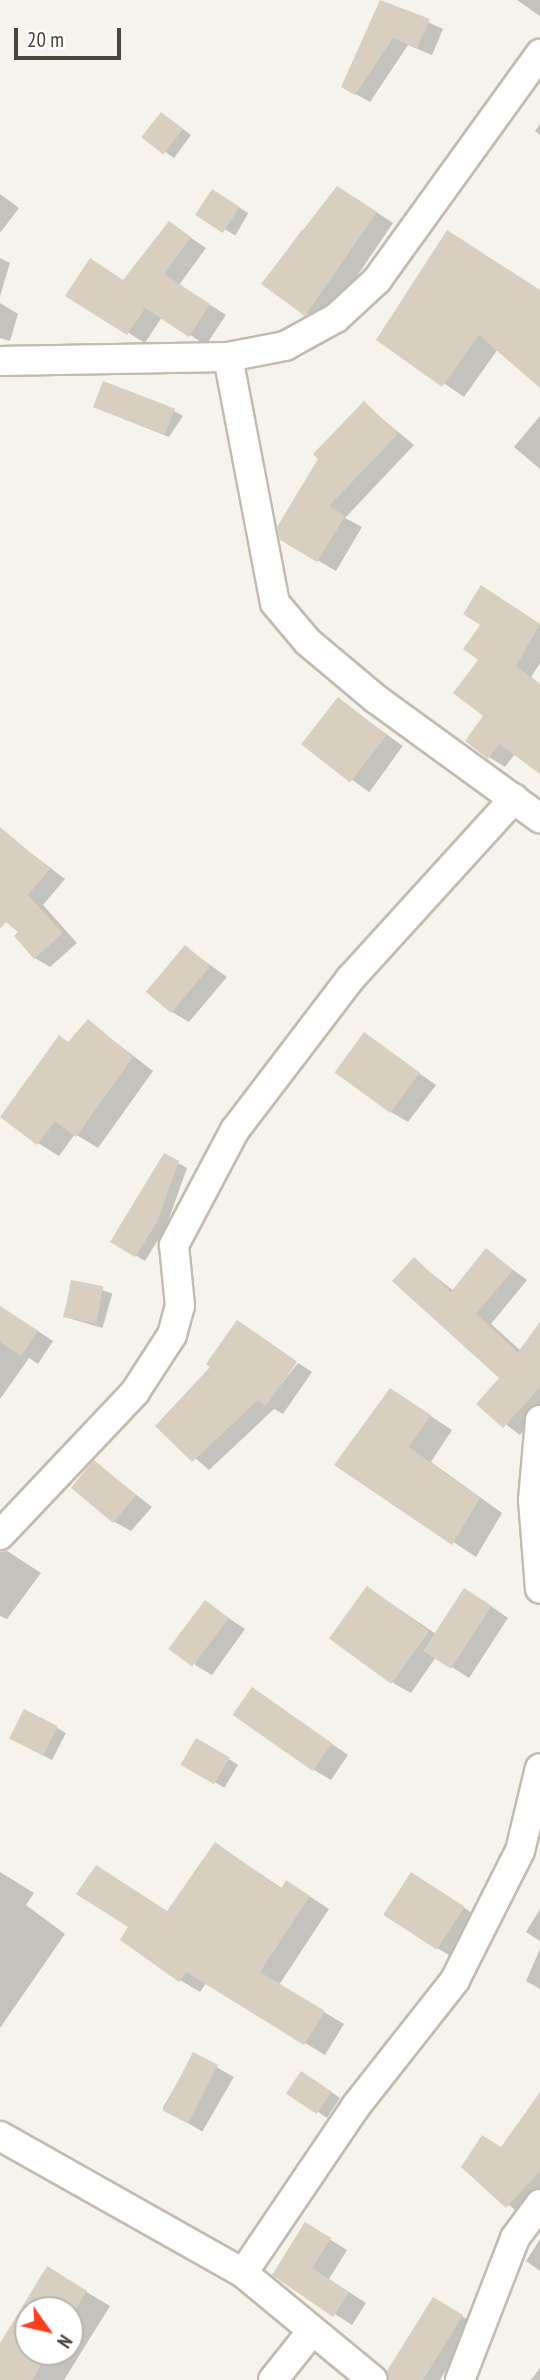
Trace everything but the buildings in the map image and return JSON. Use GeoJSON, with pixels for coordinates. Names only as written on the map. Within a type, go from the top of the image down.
{"type":"FeatureCollection","features":[{"type":"Feature","properties":{"kind":"street"},"geometry":{"type":"LineString","coordinates":[[0,360],[228,357],[285,346],[336,318],[377,280],[540,54]]}},
{"type":"Feature","properties":{"kind":"street"},"geometry":{"type":"LineString","coordinates":[[228,357],[275,603],[308,642],[376,699],[540,818]]}},
{"type":"Feature","properties":{"kind":"street"},"geometry":{"type":"LineString","coordinates":[[0,1535],[135,1392],[172,1335],[180,1306],[174,1245],[235,1130],[350,979],[514,799]]}},
{"type":"Feature","properties":{"kind":"street"},"geometry":{"type":"LineString","coordinates":[[540,1420],[533,1500],[540,1589]]}},
{"type":"Feature","properties":{"kind":"street"},"geometry":{"type":"LineString","coordinates":[[243,2273],[356,2106],[455,1980],[520,1851],[540,1768]]}},
{"type":"Feature","properties":{"kind":"street"},"geometry":{"type":"LineString","coordinates":[[0,2136],[243,2273],[373,2380]]}},
{"type":"Feature","properties":{"kind":"street"},"geometry":{"type":"LineString","coordinates":[[460,2380],[514,2238],[540,2204]]}},
{"type":"Feature","properties":{"kind":"street"},"geometry":{"type":"LineString","coordinates":[[273,2380],[312,2331]]}}]}
